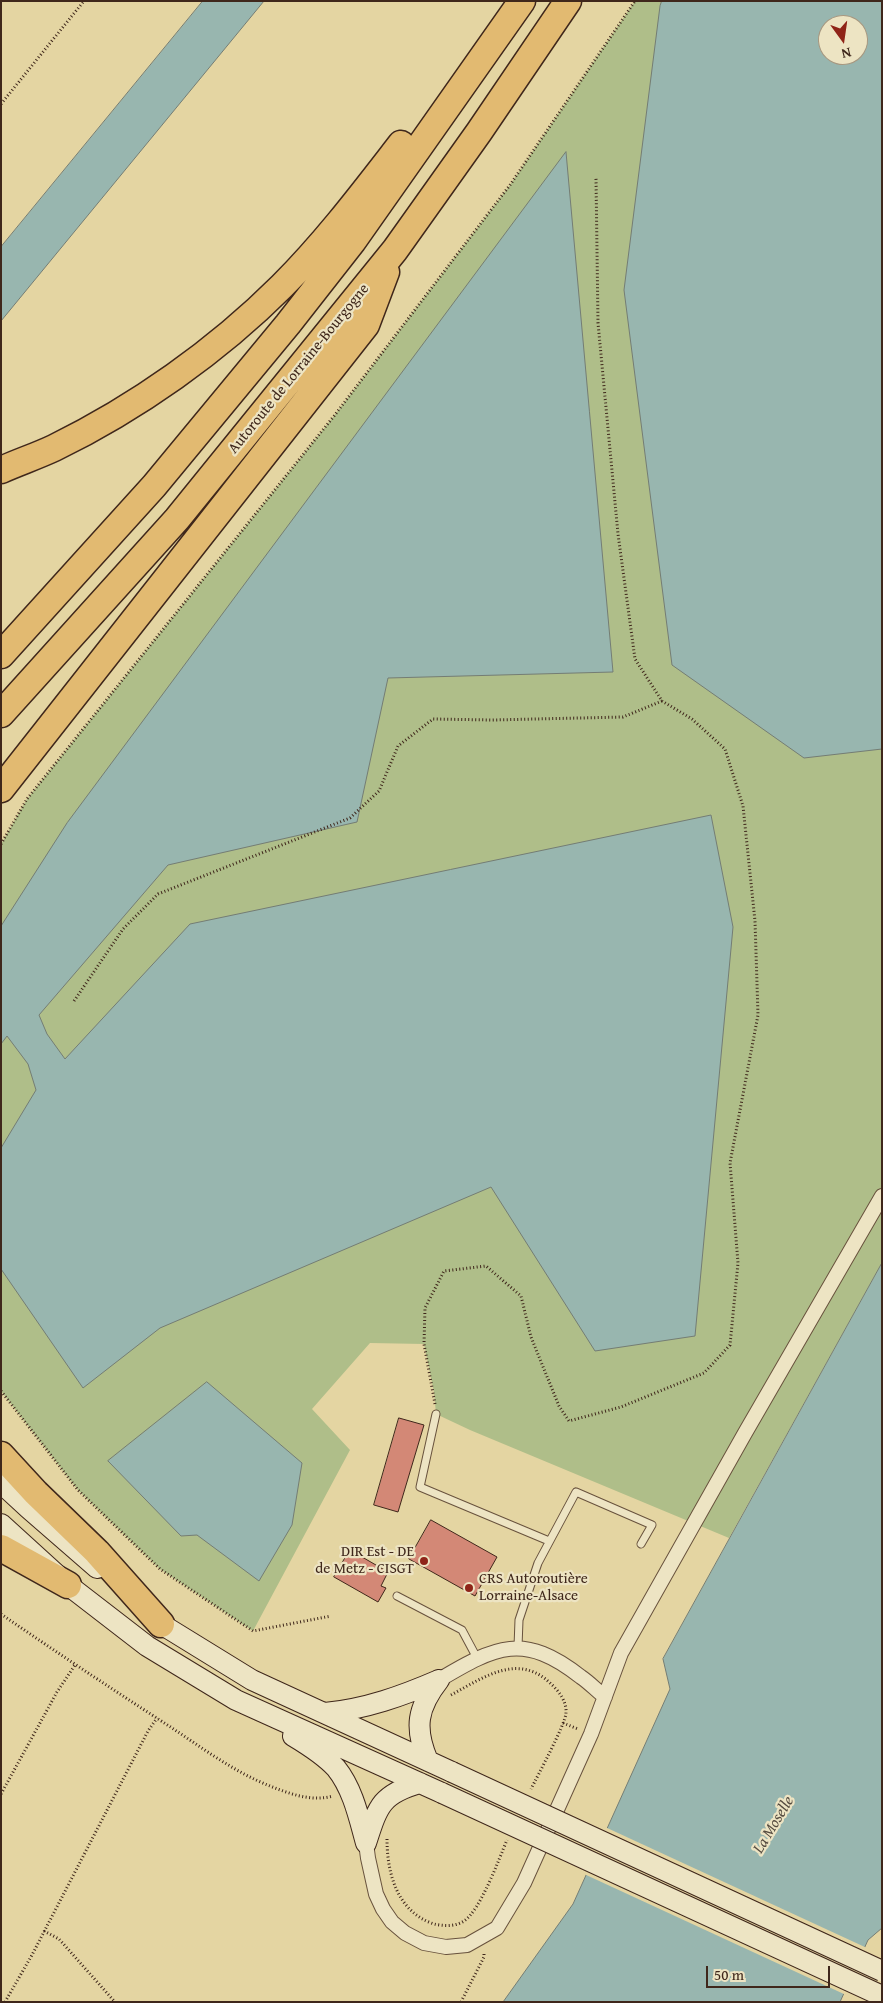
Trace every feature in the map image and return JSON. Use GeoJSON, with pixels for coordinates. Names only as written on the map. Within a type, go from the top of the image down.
{"type":"FeatureCollection","features":[{"type":"Feature","properties":{"kind":"highway","name":"Autoroute de Lorraine-Bourgogne"},"geometry":{"type":"LineString","coordinates":[[1,714],[177,519],[395,250],[479,132],[568,1]]}},
{"type":"Feature","properties":{"kind":"highway"},"geometry":{"type":"LineString","coordinates":[[1,470],[54,448],[144,397],[184,369],[249,316],[281,287],[310,256],[410,133],[519,6]]}},
{"type":"Feature","properties":{"kind":"highway"},"geometry":{"type":"LineString","coordinates":[[1,655],[154,486],[294,316],[353,241],[519,6]]}},
{"type":"Feature","properties":{"kind":"highway"},"geometry":{"type":"LineString","coordinates":[[1,789],[366,325],[395,250]]}},
{"type":"Feature","properties":{"kind":"highway"},"geometry":{"type":"LineString","coordinates":[[1,1455],[36,1494],[97,1552],[161,1624]]}},
{"type":"Feature","properties":{"kind":"highway"},"geometry":{"type":"LineString","coordinates":[[1,1548],[68,1585]]}},
{"type":"Feature","properties":{"kind":"main road"},"geometry":{"type":"LineString","coordinates":[[1,1483],[161,1624],[252,1680],[882,1971]]}},
{"type":"Feature","properties":{"kind":"main road"},"geometry":{"type":"LineString","coordinates":[[1,1524],[68,1585],[147,1646],[318,1752],[336,1769],[350,1792],[366,1843]]}},
{"type":"Feature","properties":{"kind":"main road"},"geometry":{"type":"LineString","coordinates":[[325,1713],[369,1706],[412,1692],[442,1689]]}},
{"type":"Feature","properties":{"kind":"main road"},"geometry":{"type":"LineString","coordinates":[[428,1761],[420,1735],[419,1719],[422,1707],[429,1693],[442,1689]]}},
{"type":"Feature","properties":{"kind":"main road"},"geometry":{"type":"LineString","coordinates":[[236,1700],[882,1996]]}},
{"type":"Feature","properties":{"kind":"main road"},"geometry":{"type":"LineString","coordinates":[[366,1843],[383,1802],[394,1792],[420,1783]]}},
{"type":"Feature","properties":{"kind":"street"},"geometry":{"type":"LineString","coordinates":[[366,1843],[376,1894],[392,1922],[405,1933],[424,1943],[446,1947],[467,1945],[497,1928],[524,1883],[591,1734],[621,1654],[882,1196]]}},
{"type":"Feature","properties":{"kind":"street"},"geometry":{"type":"LineString","coordinates":[[442,1689],[477,1658],[498,1650],[518,1647],[541,1654],[562,1664],[605,1697]]}},
{"type":"Feature","properties":{"kind":"street"},"geometry":{"type":"LineString","coordinates":[[875,2002],[882,1988]]}},
{"type":"Feature","properties":{"kind":"lane"},"geometry":{"type":"LineString","coordinates":[[436,1414],[420,1487],[549,1541]]}},
{"type":"Feature","properties":{"kind":"lane"},"geometry":{"type":"LineString","coordinates":[[518,1647],[519,1620],[538,1563],[576,1492],[652,1525],[641,1544]]}},
{"type":"Feature","properties":{"kind":"lane"},"geometry":{"type":"LineString","coordinates":[[397,1596],[462,1630],[477,1658]]}},
{"type":"Feature","properties":{"kind":"path"},"geometry":{"type":"LineString","coordinates":[[1,104],[84,1]]}},
{"type":"Feature","properties":{"kind":"path"},"geometry":{"type":"LineString","coordinates":[[1,844],[27,799],[334,416],[510,185],[635,1]]}},
{"type":"Feature","properties":{"kind":"path"},"geometry":{"type":"LineString","coordinates":[[436,1414],[434,1392],[424,1344],[425,1308],[444,1271],[486,1266],[521,1296],[531,1337],[559,1406],[569,1421],[621,1407],[704,1372],[730,1345],[738,1263],[730,1163],[758,1016],[755,921],[743,806],[725,749],[692,719],[662,701],[635,659],[618,534],[598,323],[596,178]]}},
{"type":"Feature","properties":{"kind":"path"},"geometry":{"type":"LineString","coordinates":[[74,1000],[123,929],[158,894],[350,818],[379,791],[398,746],[432,719],[492,720],[623,717],[662,701]]}},
{"type":"Feature","properties":{"kind":"path"},"geometry":{"type":"LineString","coordinates":[[1,1391],[78,1490],[160,1569],[253,1631],[331,1616]]}},
{"type":"Feature","properties":{"kind":"path"},"geometry":{"type":"LineString","coordinates":[[1,1614],[75,1665],[219,1758],[269,1786],[302,1797],[325,1798],[350,1792]]}},
{"type":"Feature","properties":{"kind":"path"},"geometry":{"type":"LineString","coordinates":[[1,1794],[57,1692],[75,1665]]}},
{"type":"Feature","properties":{"kind":"path"},"geometry":{"type":"LineString","coordinates":[[442,1689],[508,1668],[524,1669],[541,1674],[554,1686],[564,1700],[566,1714],[530,1790]]}},
{"type":"Feature","properties":{"kind":"path"},"geometry":{"type":"LineString","coordinates":[[5,2002],[148,1731],[157,1718]]}},
{"type":"Feature","properties":{"kind":"path"},"geometry":{"type":"LineString","coordinates":[[387,1831],[387,1854],[394,1887],[414,1915],[440,1926],[459,1924],[474,1912],[510,1834]]}},
{"type":"Feature","properties":{"kind":"path"},"geometry":{"type":"LineString","coordinates":[[44,1931],[59,1939],[116,2002]]}},
{"type":"Feature","properties":{"kind":"path"},"geometry":{"type":"LineString","coordinates":[[461,2002],[484,1957],[484,1936]]}},
{"type":"Feature","properties":{"kind":"green space"},"geometry":{"type":"Polygon","coordinates":[[[635,1],[882,1],[882,1263],[729,1538],[436,1414],[434,1392],[424,1344],[370,1343],[312,1409],[350,1450],[253,1631],[160,1569],[78,1490],[1,1391],[1,844],[27,799],[334,416],[510,185],[635,1]]]}},
{"type":"Feature","properties":{"kind":"water"},"geometry":{"type":"Polygon","coordinates":[[[203,1],[264,1],[1,321],[1,247],[203,1]]]}},
{"type":"Feature","properties":{"kind":"water"},"geometry":{"type":"Polygon","coordinates":[[[662,1],[882,1],[882,749],[804,758],[672,665],[624,290],[662,1]]]}},
{"type":"Feature","properties":{"kind":"water"},"geometry":{"type":"Polygon","coordinates":[[[566,152],[613,672],[388,678],[357,822],[168,865],[39,1015],[47,1034],[65,1059],[190,924],[711,815],[733,927],[695,1336],[595,1351],[491,1187],[160,1328],[83,1388],[1,1269],[1,1148],[36,1090],[28,1064],[7,1036],[1,1044],[1,926],[67,823],[566,152]]]}},
{"type":"Feature","properties":{"kind":"water","name":"La Moselle"},"geometry":{"type":"Polygon","coordinates":[[[882,1263],[882,1928],[868,1940],[840,2002],[503,2002],[573,1904],[670,1689],[663,1659],[882,1263]]]}},
{"type":"Feature","properties":{"kind":"water"},"geometry":{"type":"Polygon","coordinates":[[[207,1382],[302,1463],[292,1525],[259,1581],[197,1535],[181,1536],[108,1461],[207,1382]]]}},
{"type":"Feature","properties":{"kind":"pier"},"geometry":{"type":"Polygon","coordinates":[[[605,1827],[867,1948],[846,1995],[584,1874],[605,1827]]]}},
{"type":"Feature","properties":{"kind":"building"},"geometry":{"type":"Polygon","coordinates":[[[399,1418],[424,1425],[398,1512],[374,1505],[399,1418]]]}},
{"type":"Feature","properties":{"kind":"building"},"geometry":{"type":"Polygon","coordinates":[[[431,1520],[497,1557],[475,1596],[409,1559],[431,1520]]]}},
{"type":"Feature","properties":{"kind":"building"},"geometry":{"type":"Polygon","coordinates":[[[350,1550],[388,1572],[381,1586],[386,1588],[378,1602],[334,1577],[350,1550]]]}},
{"type":"Feature","properties":{"kind":"place","name":"DIR Est - DE de Metz - CISGT"},"geometry":{"type":"Point","coordinates":[424,1561]}},
{"type":"Feature","properties":{"kind":"place","name":"CRS Autoroutière Lorraine-Alsace"},"geometry":{"type":"Point","coordinates":[469,1588]}}]}
